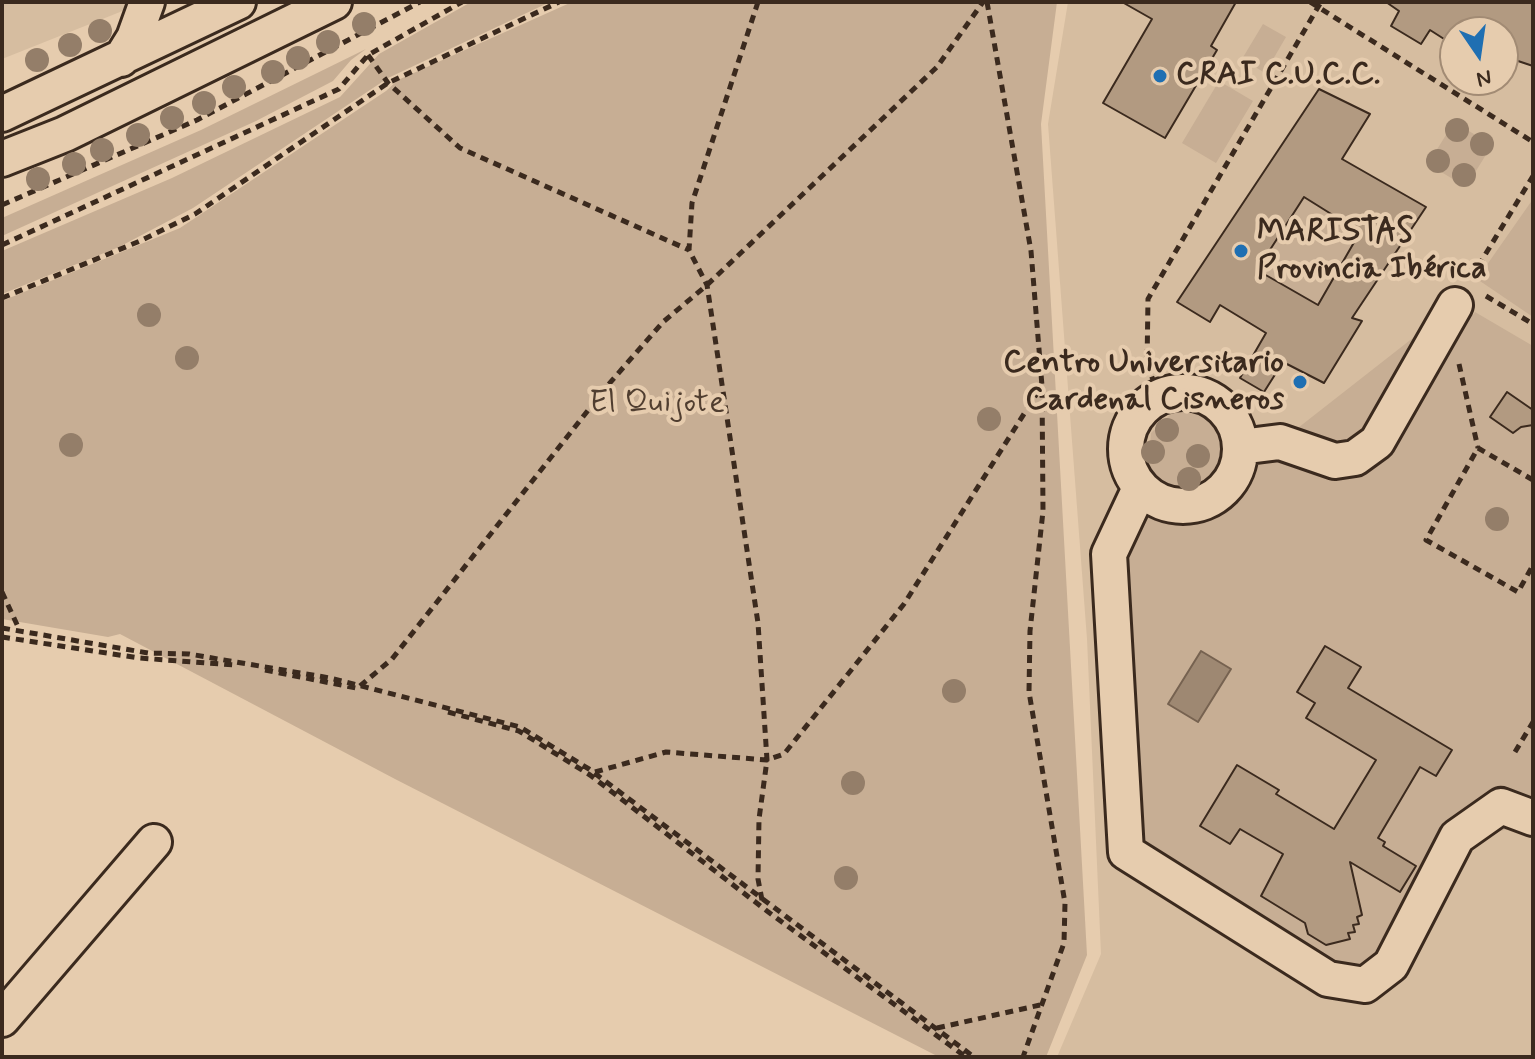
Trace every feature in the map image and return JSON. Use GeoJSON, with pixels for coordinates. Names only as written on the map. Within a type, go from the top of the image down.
{"type":"FeatureCollection","features":[{"type":"Feature","properties":{"kind":"street"},"geometry":{"type":"LineString","coordinates":[[121,59],[134,38],[147,2]]}},
{"type":"Feature","properties":{"kind":"street"},"geometry":{"type":"LineString","coordinates":[[2,114],[238,2]]}},
{"type":"Feature","properties":{"kind":"street"},"geometry":{"type":"LineString","coordinates":[[2,159],[65,134],[334,2]]}},
{"type":"Feature","properties":{"kind":"street"},"geometry":{"type":"LineString","coordinates":[[1240,447],[1280,442],[1335,461],[1355,458],[1377,442],[1457,302]]}},
{"type":"Feature","properties":{"kind":"street"},"geometry":{"type":"LineString","coordinates":[[1196,393],[1212,400],[1226,412],[1236,427],[1240,447],[1238,466],[1228,484],[1214,498],[1195,505],[1175,506],[1156,501],[1140,488],[1130,473],[1125,455],[1126,438],[1144,407],[1160,397],[1196,393]]}},
{"type":"Feature","properties":{"kind":"street"},"geometry":{"type":"LineString","coordinates":[[1140,488],[1109,554],[1126,852],[1328,979],[1365,985],[1391,965],[1457,837],[1501,806],[1533,818]]}},
{"type":"Feature","properties":{"kind":"street"},"geometry":{"type":"LineString","coordinates":[[2,1019],[154,842]]}},
{"type":"Feature","properties":{"kind":"path"},"geometry":{"type":"LineString","coordinates":[[2,205],[197,120],[420,2]]}},
{"type":"Feature","properties":{"kind":"path"},"geometry":{"type":"LineString","coordinates":[[2,245],[339,89],[368,55],[462,2]]}},
{"type":"Feature","properties":{"kind":"path"},"geometry":{"type":"LineString","coordinates":[[2,298],[140,241],[195,214],[388,83],[559,2]]}},
{"type":"Feature","properties":{"kind":"path"},"geometry":{"type":"LineString","coordinates":[[758,2],[692,203],[689,250],[707,285],[758,623],[767,760],[759,819],[758,879],[762,901]]}},
{"type":"Feature","properties":{"kind":"path"},"geometry":{"type":"LineString","coordinates":[[360,686],[392,659],[663,322],[707,285],[937,67],[985,2]]}},
{"type":"Feature","properties":{"kind":"path"},"geometry":{"type":"LineString","coordinates":[[985,2],[1031,251],[1042,386],[1043,511],[1030,631],[1029,692],[1065,903],[1064,943],[1023,1057]]}},
{"type":"Feature","properties":{"kind":"path"},"geometry":{"type":"LineString","coordinates":[[1310,2],[1320,5],[1533,142]]}},
{"type":"Feature","properties":{"kind":"path"},"geometry":{"type":"LineString","coordinates":[[1160,397],[1147,365],[1148,299],[1320,5]]}},
{"type":"Feature","properties":{"kind":"path"},"geometry":{"type":"LineString","coordinates":[[368,55],[388,83],[460,148],[689,250]]}},
{"type":"Feature","properties":{"kind":"path"},"geometry":{"type":"LineString","coordinates":[[1533,176],[1457,302],[1478,448],[1426,540],[1518,592],[1533,565]]}},
{"type":"Feature","properties":{"kind":"path"},"geometry":{"type":"LineString","coordinates":[[594,773],[666,752],[767,760],[784,754],[904,604],[1042,386]]}},
{"type":"Feature","properties":{"kind":"path"},"geometry":{"type":"LineString","coordinates":[[1478,448],[1533,480]]}},
{"type":"Feature","properties":{"kind":"path"},"geometry":{"type":"LineString","coordinates":[[2,592],[20,631]]}},
{"type":"Feature","properties":{"kind":"path"},"geometry":{"type":"LineString","coordinates":[[2,628],[148,653],[189,654],[360,686],[520,727],[594,773],[974,1057]]}},
{"type":"Feature","properties":{"kind":"path"},"geometry":{"type":"LineString","coordinates":[[2,637],[139,658],[245,666],[374,692],[519,731],[590,775],[767,911],[966,1057]]}},
{"type":"Feature","properties":{"kind":"path"},"geometry":{"type":"LineString","coordinates":[[1515,752],[1533,722]]}},
{"type":"Feature","properties":{"kind":"path"},"geometry":{"type":"LineString","coordinates":[[935,1028],[1041,1004]]}},
{"type":"Feature","properties":{"kind":"shaded area"},"geometry":{"type":"Polygon","coordinates":[[[2,2],[137,2],[120,12],[2,59],[2,2]]]}},
{"type":"Feature","properties":{"kind":"shaded area","name":"Centro Universitario Cardenal Cisneros"},"geometry":{"type":"Polygon","coordinates":[[[1068,2],[1533,2],[1533,1057],[1057,1057],[1101,954],[1087,639],[1048,124],[1068,2]]]}},
{"type":"Feature","properties":{"kind":"shaded area"},"geometry":{"type":"Polygon","coordinates":[[[1201,651],[1231,669],[1198,722],[1168,704],[1201,651]]]}},
{"type":"Feature","properties":{"kind":"green space"},"geometry":{"type":"Polygon","coordinates":[[[471,2],[550,2],[388,78],[193,208],[119,247],[2,294],[2,251],[172,178],[340,97],[379,54],[471,2]]]}},
{"type":"Feature","properties":{"kind":"green space","name":"El Quijote"},"geometry":{"type":"Polygon","coordinates":[[[572,2],[1057,2],[1041,124],[1087,955],[1046,1057],[939,1057],[395,779],[120,634],[108,637],[2,619],[2,301],[180,228],[398,80],[572,2]]]}},
{"type":"Feature","properties":{"kind":"green space"},"geometry":{"type":"Polygon","coordinates":[[[1263,24],[1286,37],[1265,73],[1242,59],[1263,24]]]}},
{"type":"Feature","properties":{"kind":"green space"},"geometry":{"type":"Polygon","coordinates":[[[366,49],[351,60],[333,81],[256,121],[2,236],[2,218],[201,130],[366,49]]]}},
{"type":"Feature","properties":{"kind":"green space"},"geometry":{"type":"Polygon","coordinates":[[[1219,81],[1253,101],[1216,163],[1182,143],[1219,81]]]}},
{"type":"Feature","properties":{"kind":"green space"},"geometry":{"type":"Polygon","coordinates":[[[1454,122],[1492,145],[1466,187],[1428,164],[1454,122]]]}},
{"type":"Feature","properties":{"kind":"green space"},"geometry":{"type":"Polygon","coordinates":[[[1304,197],[1360,232],[1318,305],[1257,270],[1304,197]]]}},
{"type":"Feature","properties":{"kind":"green space"},"geometry":{"type":"Polygon","coordinates":[[[1533,199],[1533,317],[1477,279],[1533,199]]]}},
{"type":"Feature","properties":{"kind":"green space"},"geometry":{"type":"Polygon","coordinates":[[[1455,305],[1473,315],[1475,312],[1533,346],[1533,826],[1457,837],[1365,985],[1126,852],[1109,554],[1149,462],[1151,433],[1172,413],[1191,408],[1205,415],[1223,435],[1224,447],[1280,442],[1455,305]]]}},
{"type":"Feature","properties":{"kind":"building","name":"CRAI C.U.C.C."},"geometry":{"type":"Polygon","coordinates":[[[1122,2],[1236,2],[1211,46],[1217,50],[1165,138],[1103,103],[1152,19],[1122,2]]]}},
{"type":"Feature","properties":{"kind":"building"},"geometry":{"type":"Polygon","coordinates":[[[1386,2],[1533,2],[1533,66],[1519,61],[1519,16],[1439,16],[1439,36],[1430,30],[1421,44],[1391,26],[1399,11],[1386,2]]]}},
{"type":"Feature","properties":{"kind":"building","name":"MARISTAS Provincia Ibérica"},"geometry":{"type":"Polygon","coordinates":[[[1319,89],[1370,114],[1342,159],[1426,207],[1352,318],[1362,321],[1324,383],[1283,362],[1264,392],[1240,378],[1266,333],[1220,305],[1210,322],[1177,302],[1319,89]],[[1304,197],[1257,270],[1318,305],[1360,232],[1304,197]]]}},
{"type":"Feature","properties":{"kind":"building"},"geometry":{"type":"Polygon","coordinates":[[[1507,392],[1533,410],[1533,425],[1521,427],[1513,433],[1490,417],[1507,392]]]}},
{"type":"Feature","properties":{"kind":"building"},"geometry":{"type":"Polygon","coordinates":[[[1325,646],[1361,667],[1348,688],[1452,750],[1436,776],[1420,767],[1378,838],[1385,842],[1383,846],[1416,866],[1400,892],[1350,862],[1362,915],[1357,917],[1359,924],[1353,925],[1355,932],[1348,933],[1350,939],[1326,945],[1308,934],[1305,923],[1261,896],[1283,854],[1240,829],[1230,844],[1200,826],[1237,765],[1279,790],[1276,794],[1334,829],[1376,760],[1306,718],[1315,703],[1297,692],[1325,646]]]}},
{"type":"Feature","properties":{"kind":"place","name":"CRAI C.U.C.C."},"geometry":{"type":"Point","coordinates":[1160,76]}},
{"type":"Feature","properties":{"kind":"place","name":"MARISTAS Provincia Ibérica"},"geometry":{"type":"Point","coordinates":[1241,251]}},
{"type":"Feature","properties":{"kind":"place","name":"Centro Universitario Cardenal Cisneros"},"geometry":{"type":"Point","coordinates":[1300,382]}}]}
